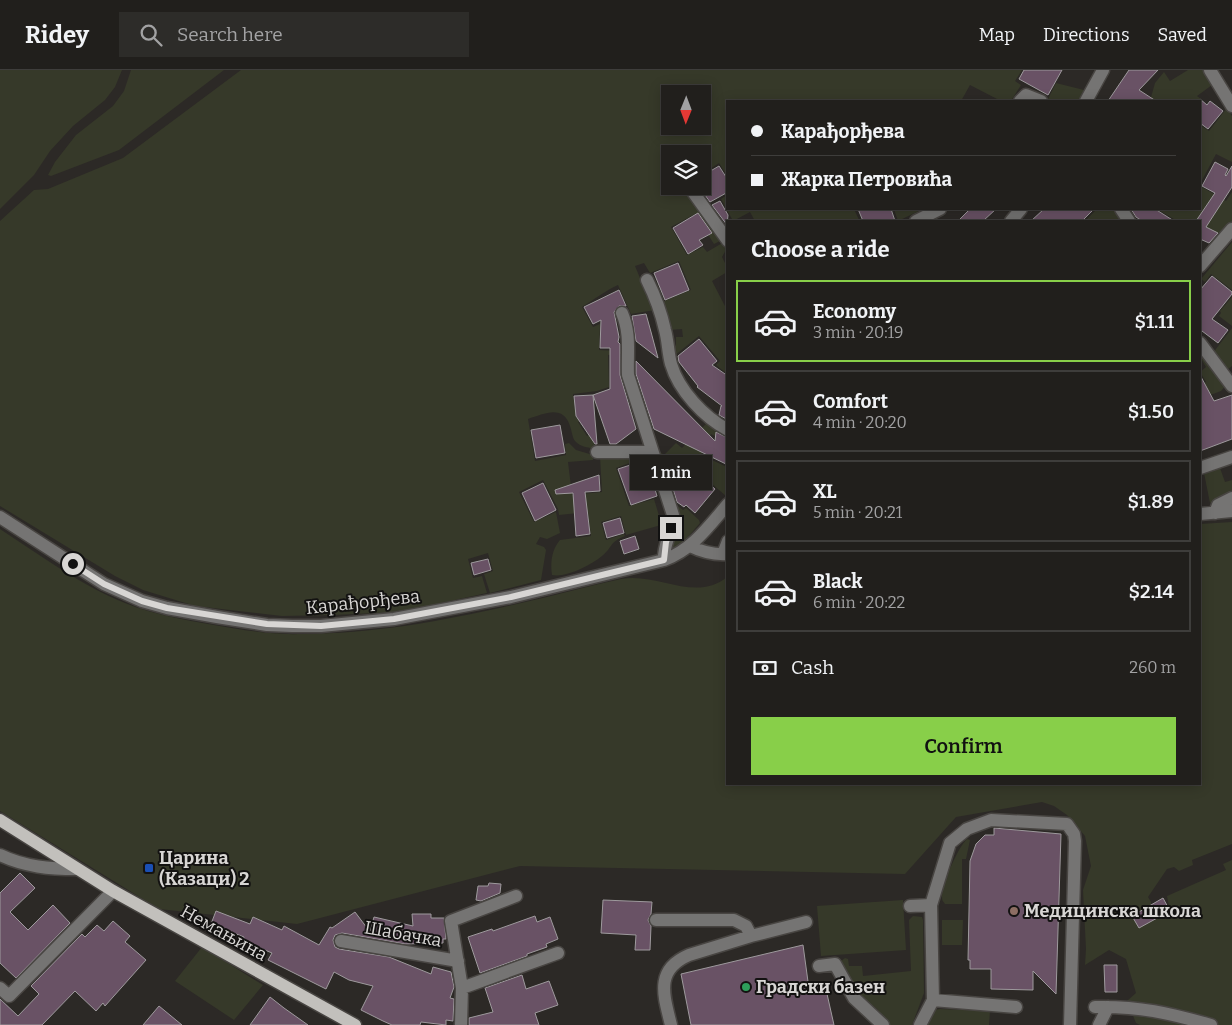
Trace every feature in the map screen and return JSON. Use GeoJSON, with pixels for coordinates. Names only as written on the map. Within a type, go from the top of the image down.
{"type":"FeatureCollection","features":[{"type":"Feature","properties":{"kind":"main road","name":"Немањина"},"geometry":{"type":"LineString","coordinates":[[0,820],[114,891],[356,1025]]}},
{"type":"Feature","properties":{"kind":"street"},"geometry":{"type":"LineString","coordinates":[[1087,100],[1103,70]]}},
{"type":"Feature","properties":{"kind":"street"},"geometry":{"type":"LineString","coordinates":[[1210,70],[1232,106]]}},
{"type":"Feature","properties":{"kind":"street"},"geometry":{"type":"LineString","coordinates":[[1021,100],[1026,95],[1038,100]]}},
{"type":"Feature","properties":{"kind":"street"},"geometry":{"type":"LineString","coordinates":[[695,195],[726,238]]}},
{"type":"Feature","properties":{"kind":"street"},"geometry":{"type":"LineString","coordinates":[[918,220],[938,210]]}},
{"type":"Feature","properties":{"kind":"street"},"geometry":{"type":"LineString","coordinates":[[1012,220],[1020,210]]}},
{"type":"Feature","properties":{"kind":"street"},"geometry":{"type":"LineString","coordinates":[[1201,265],[1232,229]]}},
{"type":"Feature","properties":{"kind":"street"},"geometry":{"type":"LineString","coordinates":[[648,280],[659,307],[666,331],[671,365],[678,380],[685,392],[704,413],[726,429]]}},
{"type":"Feature","properties":{"kind":"street"},"geometry":{"type":"LineString","coordinates":[[622,313],[627,325],[629,344],[627,357],[628,375],[673,515],[673,521],[666,542],[664,560]]}},
{"type":"Feature","properties":{"kind":"street"},"geometry":{"type":"LineString","coordinates":[[1201,344],[1232,386]]}},
{"type":"Feature","properties":{"kind":"street"},"geometry":{"type":"LineString","coordinates":[[597,452],[652,452]]}},
{"type":"Feature","properties":{"kind":"street"},"geometry":{"type":"LineString","coordinates":[[1201,468],[1232,457]]}},
{"type":"Feature","properties":{"kind":"street"},"geometry":{"type":"LineString","coordinates":[[1215,513],[1218,505],[1232,498]]}},
{"type":"Feature","properties":{"kind":"street","name":"Карађорђева"},"geometry":{"type":"LineString","coordinates":[[0,517],[104,584],[142,601],[167,608],[217,617],[292,626],[321,626],[394,619],[511,597],[664,560],[680,554],[690,546],[726,506]]}},
{"type":"Feature","properties":{"kind":"street"},"geometry":{"type":"LineString","coordinates":[[1201,514],[1232,512]]}},
{"type":"Feature","properties":{"kind":"street"},"geometry":{"type":"LineString","coordinates":[[690,546],[701,551],[725,554]]}},
{"type":"Feature","properties":{"kind":"street"},"geometry":{"type":"LineString","coordinates":[[920,1025],[934,1000],[931,905],[950,844],[967,829],[991,820],[1067,824],[1070,827],[1075,841],[1070,1025]]}},
{"type":"Feature","properties":{"kind":"street","name":"Немањина"},"geometry":{"type":"LineString","coordinates":[[0,855],[24,864],[42,868],[77,869]]}},
{"type":"Feature","properties":{"kind":"street"},"geometry":{"type":"LineString","coordinates":[[0,988],[9,996],[114,891]]}},
{"type":"Feature","properties":{"kind":"street"},"geometry":{"type":"LineString","coordinates":[[461,1025],[462,988],[451,920],[516,896]]}},
{"type":"Feature","properties":{"kind":"street"},"geometry":{"type":"LineString","coordinates":[[910,906],[931,905]]}},
{"type":"Feature","properties":{"kind":"street"},"geometry":{"type":"LineString","coordinates":[[656,920],[734,920],[746,926],[751,936]]}},
{"type":"Feature","properties":{"kind":"street"},"geometry":{"type":"LineString","coordinates":[[672,1025],[664,987],[666,974],[680,959],[751,936],[806,922]]}},
{"type":"Feature","properties":{"kind":"street","name":"Шабачка"},"geometry":{"type":"LineString","coordinates":[[341,941],[458,961]]}},
{"type":"Feature","properties":{"kind":"street"},"geometry":{"type":"LineString","coordinates":[[462,988],[558,952]]}},
{"type":"Feature","properties":{"kind":"street"},"geometry":{"type":"LineString","coordinates":[[818,966],[835,964],[854,998],[883,1025]]}},
{"type":"Feature","properties":{"kind":"street"},"geometry":{"type":"LineString","coordinates":[[934,1000],[1016,1007]]}},
{"type":"Feature","properties":{"kind":"street"},"geometry":{"type":"LineString","coordinates":[[1099,1025],[1102,1007],[1161,1011],[1211,1025]]}},
{"type":"Feature","properties":{"kind":"green space"},"geometry":{"type":"Polygon","coordinates":[[[0,70],[122,70],[115,87],[105,100],[73,126],[50,151],[34,175],[0,209],[0,70]]]}},
{"type":"Feature","properties":{"kind":"green space"},"geometry":{"type":"Polygon","coordinates":[[[131,70],[224,70],[119,150],[51,176],[48,175],[55,162],[76,135],[113,106],[124,91],[131,70]]]}},
{"type":"Feature","properties":{"kind":"green space"},"geometry":{"type":"Polygon","coordinates":[[[241,70],[1022,70],[1015,81],[1021,85],[1012,100],[999,100],[970,85],[962,100],[726,100],[726,174],[719,163],[711,168],[711,145],[661,145],[661,195],[693,195],[722,240],[714,244],[695,214],[671,227],[687,255],[703,247],[707,252],[724,242],[726,246],[722,257],[726,265],[726,273],[712,281],[726,308],[726,373],[716,365],[720,361],[699,336],[674,356],[672,349],[676,345],[676,337],[683,337],[682,329],[669,330],[662,302],[691,290],[679,261],[650,273],[644,263],[635,266],[640,278],[643,279],[655,310],[631,314],[618,285],[582,307],[593,327],[600,324],[599,350],[620,351],[621,354],[608,355],[609,387],[597,391],[573,394],[576,418],[586,416],[578,422],[587,436],[594,432],[596,435],[591,438],[597,449],[585,447],[575,441],[567,419],[563,415],[552,412],[528,419],[535,461],[566,455],[565,444],[569,443],[576,450],[593,455],[593,460],[568,462],[572,495],[602,492],[600,456],[636,456],[638,460],[616,468],[629,506],[654,499],[660,519],[668,517],[668,523],[626,535],[621,516],[601,522],[606,540],[624,534],[625,536],[613,543],[606,553],[585,567],[564,575],[552,575],[552,556],[560,540],[591,536],[588,512],[559,515],[558,509],[543,480],[519,492],[534,522],[556,512],[560,533],[547,539],[540,537],[536,544],[544,547],[546,550],[541,580],[490,593],[484,574],[493,571],[488,553],[468,559],[473,578],[482,576],[487,593],[400,612],[282,616],[195,606],[143,590],[115,576],[0,506],[0,221],[34,190],[48,189],[123,158],[241,70]]]}},
{"type":"Feature","properties":{"kind":"green space"},"geometry":{"type":"Polygon","coordinates":[[[1188,70],[1203,70],[1212,85],[1197,96],[1200,100],[1150,100],[1155,83],[1164,72],[1170,81],[1188,70]]]}},
{"type":"Feature","properties":{"kind":"green space"},"geometry":{"type":"Polygon","coordinates":[[[1056,83],[1084,90],[1079,100],[1048,99],[1056,83]]]}},
{"type":"Feature","properties":{"kind":"green space"},"geometry":{"type":"Polygon","coordinates":[[[1227,108],[1232,116],[1232,162],[1216,154],[1201,182],[1201,126],[1209,131],[1227,108]]]}},
{"type":"Feature","properties":{"kind":"green space"},"geometry":{"type":"Polygon","coordinates":[[[1201,187],[1226,201],[1232,192],[1232,222],[1220,235],[1211,229],[1209,232],[1201,220],[1175,220],[1159,210],[1201,210],[1201,187]]]}},
{"type":"Feature","properties":{"kind":"green space"},"geometry":{"type":"Polygon","coordinates":[[[726,196],[726,208],[721,199],[726,196]]]}},
{"type":"Feature","properties":{"kind":"green space"},"geometry":{"type":"Polygon","coordinates":[[[727,210],[854,210],[859,220],[754,220],[750,212],[732,220],[727,210]]]}},
{"type":"Feature","properties":{"kind":"green space"},"geometry":{"type":"Polygon","coordinates":[[[894,210],[921,210],[900,220],[898,220],[894,210]]]}},
{"type":"Feature","properties":{"kind":"green space"},"geometry":{"type":"Polygon","coordinates":[[[1096,210],[1116,210],[1119,220],[1086,220],[1096,210]]]}},
{"type":"Feature","properties":{"kind":"green space"},"geometry":{"type":"Polygon","coordinates":[[[1232,242],[1232,290],[1211,274],[1205,282],[1201,279],[1232,242]]]}},
{"type":"Feature","properties":{"kind":"green space"},"geometry":{"type":"Polygon","coordinates":[[[1232,297],[1232,326],[1219,316],[1220,311],[1232,297]]]}},
{"type":"Feature","properties":{"kind":"green space"},"geometry":{"type":"Polygon","coordinates":[[[1232,328],[1232,366],[1227,370],[1213,353],[1232,328]]]}},
{"type":"Feature","properties":{"kind":"green space"},"geometry":{"type":"Polygon","coordinates":[[[1201,349],[1227,384],[1221,391],[1201,399],[1201,385],[1206,382],[1201,371],[1206,367],[1201,359],[1201,349]]]}},
{"type":"Feature","properties":{"kind":"green space"},"geometry":{"type":"Polygon","coordinates":[[[708,422],[726,433],[726,442],[711,434],[701,455],[726,467],[726,496],[684,460],[667,480],[658,453],[659,451],[664,455],[676,443],[682,448],[708,422]]]}},
{"type":"Feature","properties":{"kind":"green space"},"geometry":{"type":"Polygon","coordinates":[[[1220,468],[1225,482],[1232,480],[1232,494],[1210,503],[1204,473],[1220,468]]]}},
{"type":"Feature","properties":{"kind":"green space"},"geometry":{"type":"Polygon","coordinates":[[[674,503],[683,510],[686,508],[700,523],[682,544],[672,550],[679,520],[674,503]]]}},
{"type":"Feature","properties":{"kind":"green space"},"geometry":{"type":"Polygon","coordinates":[[[1232,522],[1232,844],[1192,860],[1193,865],[1179,871],[1174,867],[1167,869],[1148,897],[1151,902],[1152,921],[1170,911],[1167,896],[1226,870],[1223,864],[1232,860],[1232,1025],[1140,1025],[1136,1023],[1127,1001],[1136,993],[1126,959],[1109,950],[1085,965],[1083,890],[1091,866],[1085,836],[1067,815],[1054,806],[1042,802],[956,817],[905,874],[520,866],[297,924],[159,909],[0,811],[0,529],[76,579],[125,603],[180,619],[279,634],[356,632],[412,625],[494,609],[621,579],[648,579],[689,587],[702,587],[715,584],[726,578],[726,785],[1201,785],[1201,524],[1232,522]]]}},
{"type":"Feature","properties":{"kind":"green space"},"geometry":{"type":"Polygon","coordinates":[[[967,839],[970,840],[966,859],[962,859],[962,904],[945,904],[942,897],[948,875],[955,857],[967,839]]]}},
{"type":"Feature","properties":{"kind":"green space"},"geometry":{"type":"Polygon","coordinates":[[[903,900],[906,950],[821,956],[817,906],[903,900]]]}},
{"type":"Feature","properties":{"kind":"green space"},"geometry":{"type":"Polygon","coordinates":[[[913,916],[922,917],[923,920],[924,993],[912,1025],[889,1025],[877,1009],[858,994],[841,961],[845,958],[848,959],[849,966],[862,966],[863,976],[911,971],[909,920],[913,916]]]}},
{"type":"Feature","properties":{"kind":"green space"},"geometry":{"type":"Polygon","coordinates":[[[942,920],[963,920],[962,945],[942,945],[942,920]]]}},
{"type":"Feature","properties":{"kind":"green space"},"geometry":{"type":"Polygon","coordinates":[[[202,947],[263,985],[234,1020],[175,981],[202,947]]]}},
{"type":"Feature","properties":{"kind":"green space"},"geometry":{"type":"Polygon","coordinates":[[[934,1010],[990,1011],[989,1025],[925,1025],[934,1010]]]}},
{"type":"Feature","properties":{"kind":"building"},"geometry":{"type":"Polygon","coordinates":[[[1024,70],[1062,70],[1048,95],[1019,79],[1024,70]]]}},
{"type":"Feature","properties":{"kind":"building"},"geometry":{"type":"Polygon","coordinates":[[[1129,70],[1158,70],[1139,90],[1154,100],[1109,100],[1129,70]]]}},
{"type":"Feature","properties":{"kind":"building"},"geometry":{"type":"Polygon","coordinates":[[[1200,100],[1207,105],[1210,101],[1223,111],[1208,129],[1201,124],[1200,100]]]}},
{"type":"Feature","properties":{"kind":"building"},"geometry":{"type":"Polygon","coordinates":[[[1215,162],[1228,169],[1226,176],[1232,166],[1232,187],[1206,227],[1218,233],[1209,243],[1201,239],[1201,220],[1197,220],[1215,193],[1202,186],[1215,162]]]}},
{"type":"Feature","properties":{"kind":"building"},"geometry":{"type":"Polygon","coordinates":[[[719,166],[726,177],[726,193],[710,202],[705,195],[711,195],[711,171],[719,166]]]}},
{"type":"Feature","properties":{"kind":"building"},"geometry":{"type":"Polygon","coordinates":[[[720,201],[728,215],[726,224],[712,205],[720,201]]]}},
{"type":"Feature","properties":{"kind":"building"},"geometry":{"type":"Polygon","coordinates":[[[858,210],[891,210],[895,220],[863,220],[858,210]]]}},
{"type":"Feature","properties":{"kind":"building"},"geometry":{"type":"Polygon","coordinates":[[[969,210],[995,210],[984,220],[959,220],[969,210]]]}},
{"type":"Feature","properties":{"kind":"building"},"geometry":{"type":"Polygon","coordinates":[[[1043,210],[1093,210],[1083,220],[1032,220],[1043,210]]]}},
{"type":"Feature","properties":{"kind":"building"},"geometry":{"type":"Polygon","coordinates":[[[1132,210],[1157,210],[1172,220],[1140,220],[1132,210]]]}},
{"type":"Feature","properties":{"kind":"building"},"geometry":{"type":"Polygon","coordinates":[[[698,213],[712,233],[699,240],[703,245],[688,254],[673,228],[698,213]]]}},
{"type":"Feature","properties":{"kind":"building"},"geometry":{"type":"Polygon","coordinates":[[[678,263],[689,290],[665,300],[654,273],[678,263]]]}},
{"type":"Feature","properties":{"kind":"building"},"geometry":{"type":"Polygon","coordinates":[[[1212,276],[1232,292],[1212,319],[1228,330],[1218,343],[1202,331],[1201,332],[1201,289],[1212,276]]]}},
{"type":"Feature","properties":{"kind":"building"},"geometry":{"type":"Polygon","coordinates":[[[619,290],[626,306],[619,306],[614,312],[619,337],[618,342],[620,344],[620,375],[636,429],[616,444],[610,444],[593,395],[610,389],[610,348],[600,348],[601,320],[593,324],[584,307],[619,290]]]}},
{"type":"Feature","properties":{"kind":"building"},"geometry":{"type":"Polygon","coordinates":[[[646,314],[658,358],[636,341],[632,316],[646,314]]]}},
{"type":"Feature","properties":{"kind":"building"},"geometry":{"type":"Polygon","coordinates":[[[699,339],[717,361],[712,365],[726,375],[726,419],[719,415],[722,406],[697,387],[679,362],[678,356],[699,339]]]}},
{"type":"Feature","properties":{"kind":"building"},"geometry":{"type":"Polygon","coordinates":[[[636,361],[715,441],[716,432],[726,437],[726,464],[654,429],[636,374],[636,361]]]}},
{"type":"Feature","properties":{"kind":"building"},"geometry":{"type":"Polygon","coordinates":[[[1201,377],[1214,401],[1232,395],[1232,439],[1201,451],[1201,377]]]}},
{"type":"Feature","properties":{"kind":"building"},"geometry":{"type":"Polygon","coordinates":[[[593,395],[597,444],[595,444],[576,416],[574,396],[593,395]]]}},
{"type":"Feature","properties":{"kind":"building"},"geometry":{"type":"Polygon","coordinates":[[[560,425],[565,453],[536,458],[531,430],[560,425]]]}},
{"type":"Feature","properties":{"kind":"building"},"geometry":{"type":"Polygon","coordinates":[[[646,460],[657,496],[631,505],[618,469],[646,460]]]}},
{"type":"Feature","properties":{"kind":"building"},"geometry":{"type":"Polygon","coordinates":[[[684,463],[715,489],[695,513],[686,505],[684,507],[677,502],[670,479],[684,463]]]}},
{"type":"Feature","properties":{"kind":"building"},"geometry":{"type":"Polygon","coordinates":[[[599,475],[600,491],[585,492],[590,534],[576,536],[573,493],[556,494],[555,490],[599,475]]]}},
{"type":"Feature","properties":{"kind":"building"},"geometry":{"type":"Polygon","coordinates":[[[543,483],[556,510],[535,521],[522,493],[543,483]]]}},
{"type":"Feature","properties":{"kind":"building"},"geometry":{"type":"Polygon","coordinates":[[[620,518],[624,533],[607,538],[603,523],[620,518]]]}},
{"type":"Feature","properties":{"kind":"building"},"geometry":{"type":"Polygon","coordinates":[[[635,536],[639,549],[624,554],[620,541],[635,536]]]}},
{"type":"Feature","properties":{"kind":"building"},"geometry":{"type":"Polygon","coordinates":[[[488,559],[491,570],[474,575],[471,563],[488,559]]]}},
{"type":"Feature","properties":{"kind":"building","name":"Медицинска школа"},"geometry":{"type":"Polygon","coordinates":[[[994,828],[1061,834],[1056,994],[1033,971],[1033,990],[991,989],[991,969],[970,969],[970,960],[968,960],[970,861],[976,844],[985,835],[994,835],[994,828]]]}},
{"type":"Feature","properties":{"kind":"building"},"geometry":{"type":"Polygon","coordinates":[[[20,873],[35,888],[10,912],[28,930],[53,905],[70,923],[16,978],[0,963],[0,893],[20,873]]]}},
{"type":"Feature","properties":{"kind":"building"},"geometry":{"type":"Polygon","coordinates":[[[489,883],[501,884],[500,893],[481,901],[476,900],[478,886],[488,886],[489,883]]]}},
{"type":"Feature","properties":{"kind":"building"},"geometry":{"type":"Polygon","coordinates":[[[1163,898],[1170,911],[1139,928],[1132,916],[1163,898]]]}},
{"type":"Feature","properties":{"kind":"building"},"geometry":{"type":"Polygon","coordinates":[[[603,900],[652,902],[651,914],[648,920],[651,926],[650,950],[635,950],[636,935],[601,933],[603,900]]]}},
{"type":"Feature","properties":{"kind":"building"},"geometry":{"type":"Polygon","coordinates":[[[216,911],[250,924],[253,917],[282,930],[284,926],[319,945],[330,927],[332,928],[355,912],[370,932],[374,917],[413,926],[412,914],[431,914],[431,918],[444,918],[446,939],[443,939],[443,943],[405,944],[342,933],[335,935],[333,940],[335,947],[339,949],[389,957],[431,974],[433,967],[451,972],[454,987],[450,998],[454,999],[453,1021],[446,1020],[446,1025],[421,1022],[420,1025],[392,1025],[383,1021],[361,1010],[373,986],[349,980],[334,972],[326,989],[268,960],[272,953],[243,941],[244,937],[211,924],[216,911]]]}},
{"type":"Feature","properties":{"kind":"building"},"geometry":{"type":"Polygon","coordinates":[[[535,916],[537,922],[550,917],[558,939],[546,944],[547,947],[527,954],[527,956],[480,973],[468,937],[492,929],[493,931],[535,916]]]}},
{"type":"Feature","properties":{"kind":"building"},"geometry":{"type":"Polygon","coordinates":[[[113,921],[130,936],[125,942],[146,960],[105,1006],[103,1003],[96,1011],[75,991],[42,1025],[0,1025],[0,999],[18,1016],[39,994],[31,986],[82,934],[85,937],[97,925],[104,931],[113,921]]]}},
{"type":"Feature","properties":{"kind":"building","name":"Градски базен"},"geometry":{"type":"Polygon","coordinates":[[[803,945],[809,989],[825,985],[834,1025],[691,1025],[681,974],[803,945]]]}},
{"type":"Feature","properties":{"kind":"building"},"geometry":{"type":"Polygon","coordinates":[[[1104,965],[1117,965],[1117,992],[1105,992],[1104,965]]]}},
{"type":"Feature","properties":{"kind":"building"},"geometry":{"type":"Polygon","coordinates":[[[522,975],[526,989],[549,981],[558,1005],[535,1013],[539,1025],[469,1025],[469,1018],[493,1012],[485,988],[522,975]]]}},
{"type":"Feature","properties":{"kind":"building"},"geometry":{"type":"Polygon","coordinates":[[[270,997],[284,1008],[308,1025],[250,1025],[270,997]]]}},
{"type":"Feature","properties":{"kind":"building"},"geometry":{"type":"Polygon","coordinates":[[[159,1006],[182,1025],[143,1025],[159,1006]]]}},
{"type":"Feature","properties":{"kind":"place","name":"Царина (Казаци) 2"},"geometry":{"type":"Point","coordinates":[149,868]}},
{"type":"Feature","properties":{"kind":"place","name":"Медицинска школа"},"geometry":{"type":"Point","coordinates":[1014,911]}},
{"type":"Feature","properties":{"kind":"place","name":"Градски базен"},"geometry":{"type":"Point","coordinates":[746,987]}},
{"type":"Feature","properties":{"kind":"route"},"geometry":{"type":"LineString","coordinates":[[73,564],[104,584],[142,601],[167,608],[267,624],[321,626],[394,619],[511,597],[664,560],[666,542],[671,528]]}}]}
